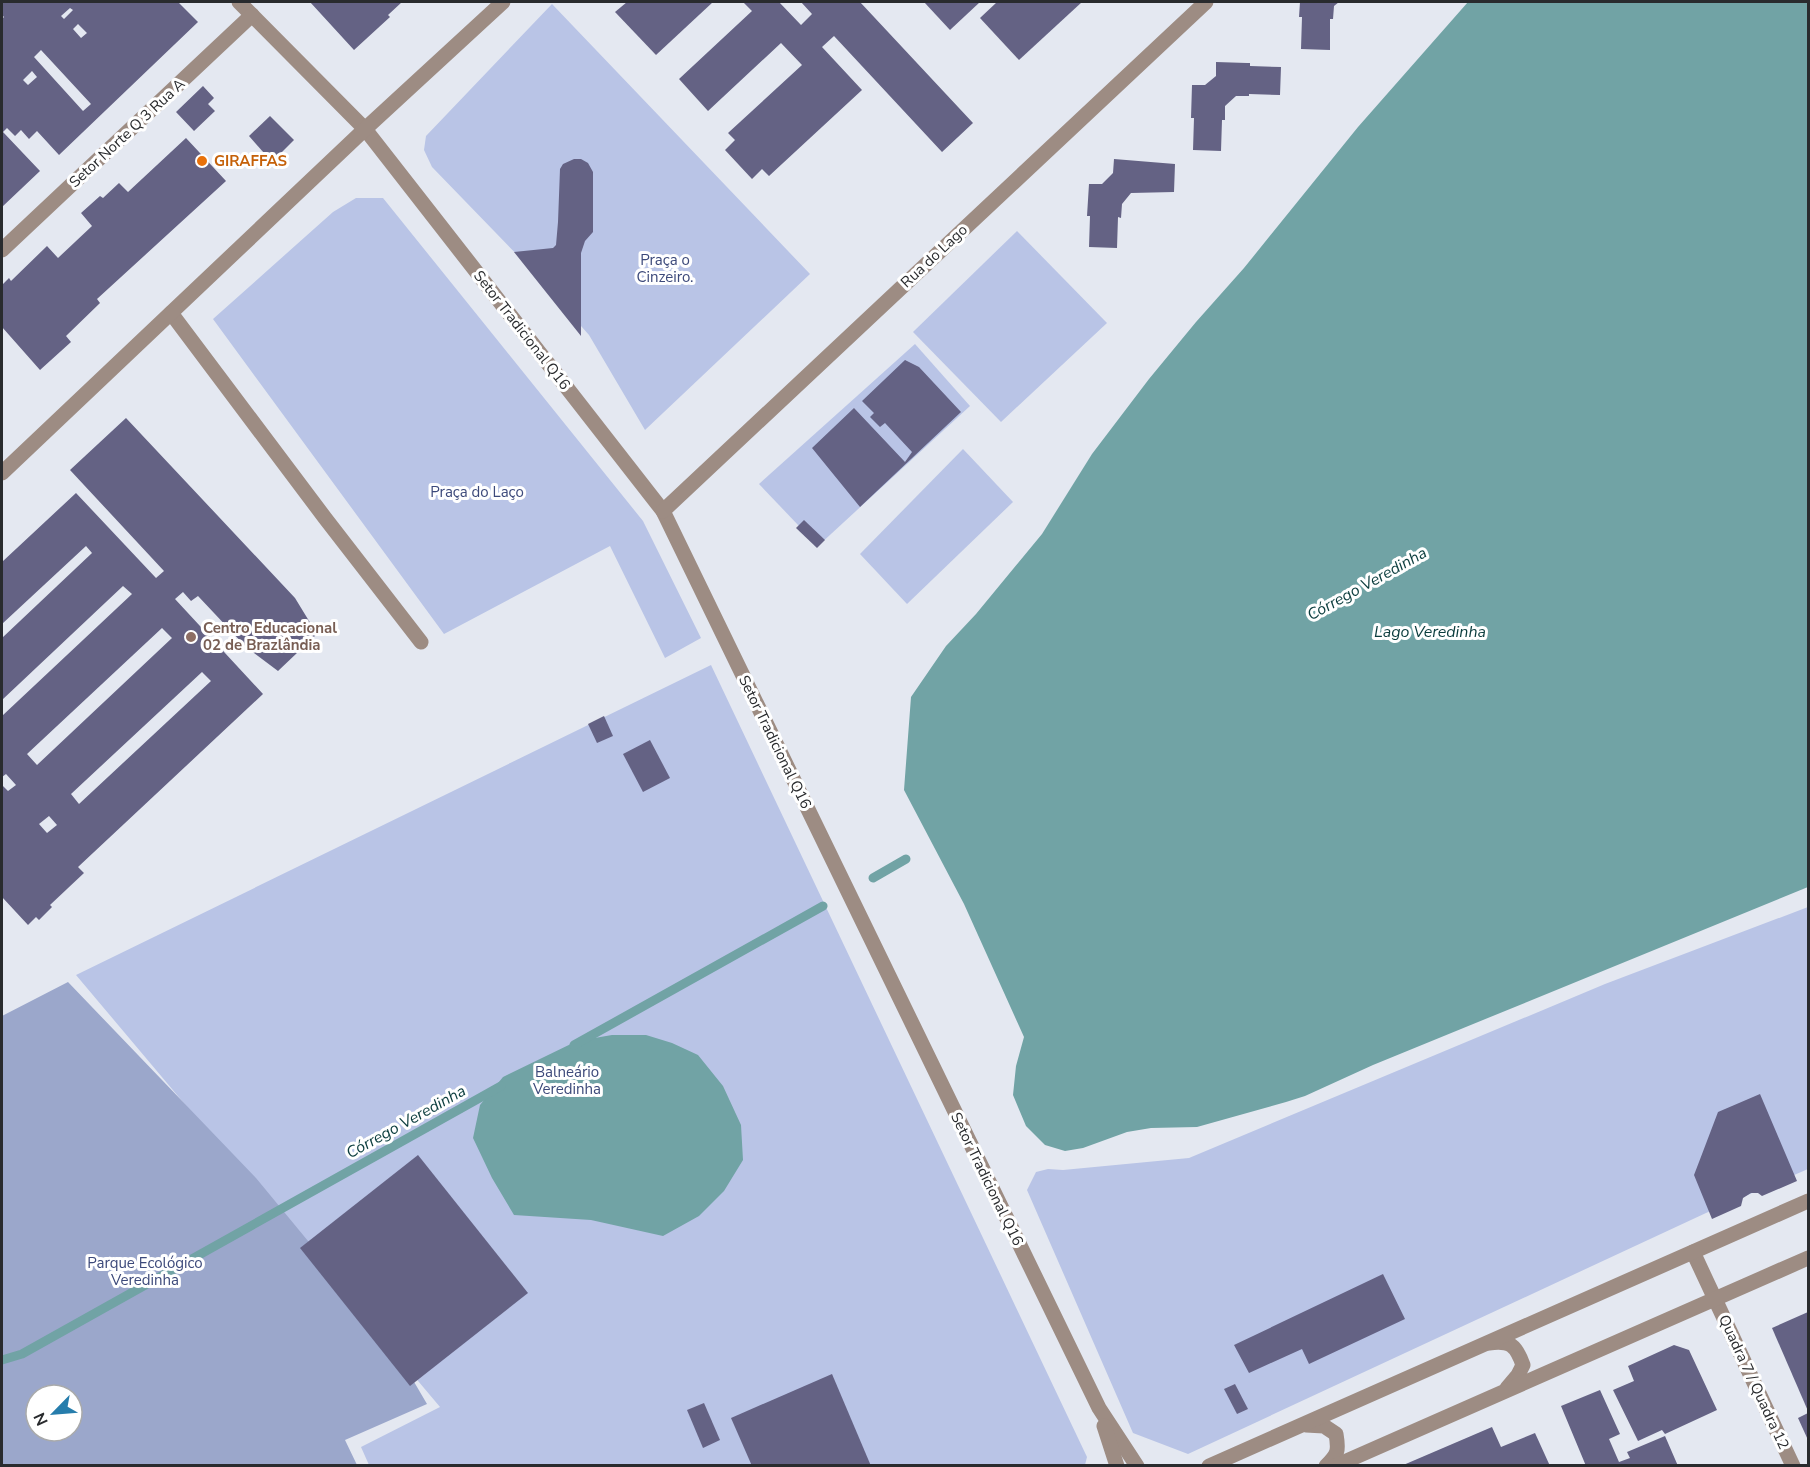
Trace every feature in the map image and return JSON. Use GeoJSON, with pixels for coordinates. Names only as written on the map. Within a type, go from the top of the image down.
{"type":"FeatureCollection","features":[{"type":"Feature","properties":{"kind":"street","name":"Setor Tradicional Q16"},"geometry":{"type":"LineString","coordinates":[[239,2],[365,129],[663,511],[1099,1408],[1137,1466]]}},
{"type":"Feature","properties":{"kind":"street"},"geometry":{"type":"LineString","coordinates":[[2,473],[365,129],[504,2]]}},
{"type":"Feature","properties":{"kind":"street","name":"Rua do Lago"},"geometry":{"type":"LineString","coordinates":[[663,511],[1206,2]]}},
{"type":"Feature","properties":{"kind":"street","name":"Setor Norte Q 3 Rua A"},"geometry":{"type":"LineString","coordinates":[[2,250],[252,15]]}},
{"type":"Feature","properties":{"kind":"street"},"geometry":{"type":"LineString","coordinates":[[171,313],[319,511],[421,642]]}},
{"type":"Feature","properties":{"kind":"street"},"geometry":{"type":"LineString","coordinates":[[1209,1466],[1809,1201]]}},
{"type":"Feature","properties":{"kind":"street","name":"Quadra 7 / Quadra 12"},"geometry":{"type":"LineString","coordinates":[[1694,1252],[1793,1466]]}},
{"type":"Feature","properties":{"kind":"street"},"geometry":{"type":"LineString","coordinates":[[1335,1466],[1809,1258]]}},
{"type":"Feature","properties":{"kind":"street"},"geometry":{"type":"LineString","coordinates":[[1483,1344],[1507,1343],[1514,1346],[1519,1353],[1522,1365],[1518,1375],[1505,1390]]}},
{"type":"Feature","properties":{"kind":"street","name":"Setor Tradicional Q16"},"geometry":{"type":"LineString","coordinates":[[1099,1408],[1117,1466]]}},
{"type":"Feature","properties":{"kind":"street"},"geometry":{"type":"LineString","coordinates":[[1296,1426],[1310,1424],[1324,1426],[1336,1434],[1337,1455],[1326,1466]]}},
{"type":"Feature","properties":{"kind":"green space","name":"Praça o Cinzeiro."},"geometry":{"type":"Polygon","coordinates":[[[552,4],[810,274],[645,430],[589,335],[526,264],[432,167],[424,150],[426,136],[552,4]]]}},
{"type":"Feature","properties":{"kind":"green space","name":"Praça do Laço"},"geometry":{"type":"Polygon","coordinates":[[[356,198],[383,198],[643,521],[701,638],[665,658],[610,546],[444,634],[213,319],[333,212],[356,198]]]}},
{"type":"Feature","properties":{"kind":"green space"},"geometry":{"type":"Polygon","coordinates":[[[1017,231],[1107,323],[1001,422],[913,332],[1017,231]]]}},
{"type":"Feature","properties":{"kind":"green space"},"geometry":{"type":"Polygon","coordinates":[[[915,344],[970,406],[818,546],[759,484],[915,344]]]}},
{"type":"Feature","properties":{"kind":"green space"},"geometry":{"type":"Polygon","coordinates":[[[963,449],[1013,502],[907,604],[860,554],[963,449]]]}},
{"type":"Feature","properties":{"kind":"green space","name":"Balneário Veredinha"},"geometry":{"type":"Polygon","coordinates":[[[711,665],[1087,1457],[1085,1465],[369,1465],[361,1447],[440,1407],[76,975],[711,665]]]}},
{"type":"Feature","properties":{"kind":"green space"},"geometry":{"type":"Polygon","coordinates":[[[1808,907],[1808,1169],[1706,1213],[1188,1454],[1133,1433],[1027,1190],[1036,1172],[1048,1169],[1063,1170],[1189,1158],[1605,984],[1808,907]]]}},
{"type":"Feature","properties":{"kind":"green space","name":"Parque Ecológico Veredinha"},"geometry":{"type":"Polygon","coordinates":[[[68,982],[256,1178],[346,1287],[410,1375],[427,1404],[345,1440],[357,1465],[2,1466],[2,1016],[68,982]]]}},
{"type":"Feature","properties":{"kind":"water","name":"Lago Veredinha"},"geometry":{"type":"Polygon","coordinates":[[[1468,2],[1808,2],[1808,887],[1373,1065],[1305,1096],[1197,1127],[1151,1128],[1127,1132],[1083,1148],[1065,1151],[1045,1145],[1026,1126],[1013,1095],[1016,1066],[1024,1037],[964,904],[904,790],[911,697],[946,646],[976,614],[1042,534],[1092,454],[1149,379],[1244,268],[1358,127],[1468,2]]]}},
{"type":"Feature","properties":{"kind":"water"},"geometry":{"type":"Polygon","coordinates":[[[612,1035],[646,1035],[672,1043],[698,1055],[723,1086],[741,1125],[743,1160],[724,1191],[699,1216],[663,1236],[591,1220],[514,1215],[492,1178],[473,1138],[480,1105],[503,1077],[577,1041],[612,1035]]]}},
{"type":"Feature","properties":{"kind":"building"},"geometry":{"type":"Polygon","coordinates":[[[2,2],[178,2],[198,22],[59,155],[37,131],[29,139],[21,130],[15,136],[7,128],[3,132],[40,171],[2,207],[2,19],[4,17],[2,2]],[[70,8],[61,16],[64,19],[73,10],[70,8]],[[78,24],[73,29],[81,38],[87,33],[78,24]],[[41,50],[34,57],[83,111],[91,104],[41,50]],[[32,71],[23,80],[28,85],[37,77],[32,71]]]}},
{"type":"Feature","properties":{"kind":"building"},"geometry":{"type":"Polygon","coordinates":[[[310,2],[402,2],[388,15],[390,17],[354,50],[310,2]]]}},
{"type":"Feature","properties":{"kind":"building"},"geometry":{"type":"Polygon","coordinates":[[[627,2],[713,2],[656,55],[615,12],[627,2]]]}},
{"type":"Feature","properties":{"kind":"building"},"geometry":{"type":"Polygon","coordinates":[[[743,2],[779,2],[801,25],[812,14],[801,2],[860,2],[973,123],[942,152],[834,36],[822,47],[862,90],[769,176],[762,169],[752,179],[725,150],[735,140],[728,133],[802,65],[781,43],[708,111],[679,79],[752,11],[743,2]]]}},
{"type":"Feature","properties":{"kind":"building"},"geometry":{"type":"Polygon","coordinates":[[[924,2],[980,2],[950,30],[924,2]]]}},
{"type":"Feature","properties":{"kind":"building"},"geometry":{"type":"Polygon","coordinates":[[[997,2],[1082,2],[1019,60],[980,18],[997,2]]]}},
{"type":"Feature","properties":{"kind":"building"},"geometry":{"type":"Polygon","coordinates":[[[1300,2],[1339,2],[1334,6],[1333,19],[1330,19],[1330,50],[1301,49],[1300,2]]]}},
{"type":"Feature","properties":{"kind":"building"},"geometry":{"type":"Polygon","coordinates":[[[1216,62],[1281,67],[1280,95],[1236,96],[1225,106],[1221,151],[1193,150],[1192,85],[1205,85],[1216,76],[1216,62]]]}},
{"type":"Feature","properties":{"kind":"building"},"geometry":{"type":"Polygon","coordinates":[[[203,86],[214,98],[208,104],[215,111],[194,131],[176,112],[203,86]]]}},
{"type":"Feature","properties":{"kind":"building"},"geometry":{"type":"Polygon","coordinates":[[[270,116],[294,140],[272,162],[249,136],[270,116]]]}},
{"type":"Feature","properties":{"kind":"building"},"geometry":{"type":"Polygon","coordinates":[[[186,138],[226,181],[97,299],[100,303],[66,336],[71,342],[40,370],[2,327],[2,285],[9,278],[11,281],[47,246],[58,258],[92,226],[81,213],[100,196],[103,198],[119,183],[128,192],[186,138]]]}},
{"type":"Feature","properties":{"kind":"building"},"geometry":{"type":"Polygon","coordinates":[[[574,159],[581,159],[588,163],[593,172],[593,232],[585,241],[581,253],[581,336],[514,252],[553,248],[556,245],[560,169],[563,164],[574,159]]]}},
{"type":"Feature","properties":{"kind":"building"},"geometry":{"type":"Polygon","coordinates":[[[1114,159],[1175,164],[1174,192],[1131,193],[1122,204],[1121,218],[1118,217],[1117,248],[1089,247],[1090,216],[1087,216],[1089,184],[1102,184],[1113,173],[1114,159]]]}},
{"type":"Feature","properties":{"kind":"building"},"geometry":{"type":"Polygon","coordinates":[[[905,360],[919,367],[961,412],[860,507],[812,448],[854,408],[905,462],[912,452],[885,423],[880,427],[870,417],[874,413],[862,401],[905,360]]]}},
{"type":"Feature","properties":{"kind":"building"},"geometry":{"type":"Polygon","coordinates":[[[126,418],[295,598],[317,634],[278,671],[246,647],[198,596],[191,601],[183,592],[175,599],[263,694],[78,867],[84,873],[50,905],[52,907],[39,920],[36,917],[28,925],[2,897],[2,785],[8,791],[16,785],[6,774],[2,777],[2,716],[132,594],[123,586],[2,700],[2,638],[92,553],[86,546],[2,624],[2,562],[76,493],[156,578],[164,571],[70,470],[126,418]],[[162,628],[27,754],[37,765],[172,638],[162,628]],[[202,672],[71,794],[79,804],[211,681],[202,672]],[[49,816],[39,824],[47,833],[57,825],[49,816]]]}},
{"type":"Feature","properties":{"kind":"building"},"geometry":{"type":"Polygon","coordinates":[[[804,520],[825,540],[817,548],[796,528],[804,520]]]}},
{"type":"Feature","properties":{"kind":"building"},"geometry":{"type":"Polygon","coordinates":[[[604,716],[613,736],[597,743],[588,724],[604,716]]]}},
{"type":"Feature","properties":{"kind":"building"},"geometry":{"type":"Polygon","coordinates":[[[650,740],[670,778],[643,792],[623,754],[650,740]]]}},
{"type":"Feature","properties":{"kind":"building"},"geometry":{"type":"Polygon","coordinates":[[[1760,1094],[1797,1181],[1762,1196],[1758,1193],[1751,1193],[1743,1198],[1741,1206],[1712,1219],[1694,1175],[1718,1112],[1760,1094]]]}},
{"type":"Feature","properties":{"kind":"building"},"geometry":{"type":"Polygon","coordinates":[[[418,1155],[528,1293],[410,1386],[300,1248],[418,1155]]]}},
{"type":"Feature","properties":{"kind":"building"},"geometry":{"type":"Polygon","coordinates":[[[1383,1274],[1405,1319],[1309,1364],[1302,1349],[1249,1373],[1234,1345],[1383,1274]]]}},
{"type":"Feature","properties":{"kind":"building"},"geometry":{"type":"Polygon","coordinates":[[[1808,1312],[1808,1411],[1772,1328],[1808,1312]]]}},
{"type":"Feature","properties":{"kind":"building"},"geometry":{"type":"Polygon","coordinates":[[[1674,1345],[1689,1350],[1717,1410],[1665,1434],[1662,1430],[1638,1441],[1613,1390],[1634,1381],[1628,1366],[1674,1345]]]}},
{"type":"Feature","properties":{"kind":"building"},"geometry":{"type":"Polygon","coordinates":[[[832,1374],[871,1466],[752,1466],[731,1418],[832,1374]]]}},
{"type":"Feature","properties":{"kind":"building"},"geometry":{"type":"Polygon","coordinates":[[[1235,1384],[1248,1409],[1237,1414],[1224,1389],[1235,1384]]]}},
{"type":"Feature","properties":{"kind":"building"},"geometry":{"type":"Polygon","coordinates":[[[1600,1390],[1620,1434],[1609,1439],[1619,1462],[1630,1458],[1627,1452],[1665,1436],[1678,1466],[1586,1466],[1561,1406],[1600,1390]]]}},
{"type":"Feature","properties":{"kind":"building"},"geometry":{"type":"Polygon","coordinates":[[[704,1403],[720,1440],[703,1448],[687,1410],[704,1403]]]}},
{"type":"Feature","properties":{"kind":"building"},"geometry":{"type":"Polygon","coordinates":[[[1808,1413],[1808,1440],[1798,1418],[1808,1413]]]}},
{"type":"Feature","properties":{"kind":"building"},"geometry":{"type":"Polygon","coordinates":[[[1492,1427],[1501,1447],[1535,1433],[1550,1466],[1401,1466],[1492,1427]]]}},
{"type":"Feature","properties":{"kind":"waterway","name":"Córrego Veredinha"},"geometry":{"type":"LineString","coordinates":[[873,878],[906,859]]}},
{"type":"Feature","properties":{"kind":"waterway","name":"Córrego Veredinha"},"geometry":{"type":"LineString","coordinates":[[574,1045],[823,906]]}},
{"type":"Feature","properties":{"kind":"waterway","name":"Córrego Veredinha"},"geometry":{"type":"LineString","coordinates":[[2,1360],[22,1354],[501,1086]]}},
{"type":"Feature","properties":{"kind":"place","name":"GIRAFFAS"},"geometry":{"type":"Point","coordinates":[202,161]}},
{"type":"Feature","properties":{"kind":"place","name":"Centro Educacional 02 de Brazlândia"},"geometry":{"type":"Point","coordinates":[191,637]}}]}
